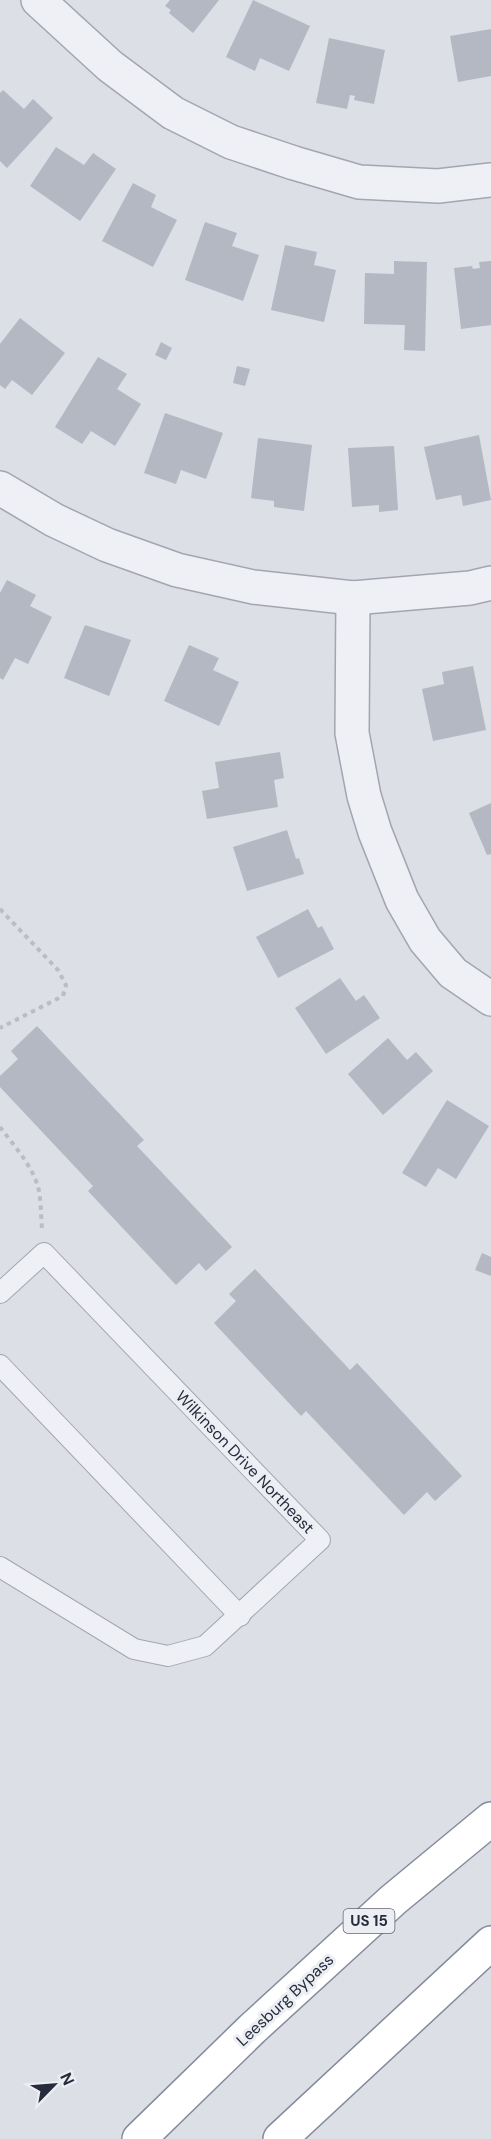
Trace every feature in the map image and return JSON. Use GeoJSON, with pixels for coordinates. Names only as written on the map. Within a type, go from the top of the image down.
{"type":"FeatureCollection","features":[{"type":"Feature","properties":{"kind":"highway","name":"Leesburg Bypass"},"geometry":{"type":"LineString","coordinates":[[139,2139],[252,2030],[393,1900],[491,1819]]}},
{"type":"Feature","properties":{"kind":"highway"},"geometry":{"type":"LineString","coordinates":[[280,2139],[491,1944]]}},
{"type":"Feature","properties":{"kind":"street"},"geometry":{"type":"LineString","coordinates":[[38,0],[110,66],[172,113],[231,142],[358,182],[438,186],[491,180]]}},
{"type":"Feature","properties":{"kind":"street"},"geometry":{"type":"LineString","coordinates":[[0,488],[54,520],[107,545],[177,570],[253,587],[353,597],[470,588],[491,583]]}},
{"type":"Feature","properties":{"kind":"street"},"geometry":{"type":"LineString","coordinates":[[353,597],[352,733],[364,796],[375,832],[402,900],[425,940],[453,973],[491,999]]}},
{"type":"Feature","properties":{"kind":"lane"},"geometry":{"type":"LineString","coordinates":[[0,1293],[44,1253]]}},
{"type":"Feature","properties":{"kind":"lane","name":"Wilkinson Drive Northeast"},"geometry":{"type":"LineString","coordinates":[[0,1567],[134,1649],[168,1656],[205,1646],[320,1540],[44,1253]]}},
{"type":"Feature","properties":{"kind":"lane"},"geometry":{"type":"LineString","coordinates":[[0,1365],[240,1616]]}},
{"type":"Feature","properties":{"kind":"path"},"geometry":{"type":"LineString","coordinates":[[0,909],[58,970],[66,985],[63,996],[0,1028]]}},
{"type":"Feature","properties":{"kind":"path"},"geometry":{"type":"LineString","coordinates":[[0,1127],[24,1160],[39,1191],[44,1253]]}},
{"type":"Feature","properties":{"kind":"building"},"geometry":{"type":"Polygon","coordinates":[[[170,0],[219,0],[193,33],[169,13],[171,10],[165,6],[170,0]]]}},
{"type":"Feature","properties":{"kind":"building"},"geometry":{"type":"Polygon","coordinates":[[[253,0],[310,26],[289,71],[260,58],[255,71],[226,57],[253,0]]]}},
{"type":"Feature","properties":{"kind":"building"},"geometry":{"type":"Polygon","coordinates":[[[491,29],[491,76],[458,82],[450,36],[491,29]]]}},
{"type":"Feature","properties":{"kind":"building"},"geometry":{"type":"Polygon","coordinates":[[[329,38],[385,50],[374,104],[354,100],[355,96],[350,95],[347,109],[316,103],[329,38]]]}},
{"type":"Feature","properties":{"kind":"building"},"geometry":{"type":"Polygon","coordinates":[[[3,90],[24,109],[33,99],[53,118],[7,168],[0,161],[0,93],[3,90]]]}},
{"type":"Feature","properties":{"kind":"building"},"geometry":{"type":"Polygon","coordinates":[[[56,147],[84,165],[93,153],[116,169],[80,221],[30,186],[56,147]]]}},
{"type":"Feature","properties":{"kind":"building"},"geometry":{"type":"Polygon","coordinates":[[[133,183],[156,195],[151,207],[177,220],[153,267],[102,241],[133,183]]]}},
{"type":"Feature","properties":{"kind":"building"},"geometry":{"type":"Polygon","coordinates":[[[205,222],[237,233],[232,246],[259,255],[243,301],[185,280],[205,222]]]}},
{"type":"Feature","properties":{"kind":"building"},"geometry":{"type":"Polygon","coordinates":[[[285,245],[317,252],[314,265],[336,270],[324,322],[271,310],[285,245]]]}},
{"type":"Feature","properties":{"kind":"building"},"geometry":{"type":"Polygon","coordinates":[[[394,261],[427,262],[425,351],[404,350],[405,325],[364,324],[365,273],[394,274],[394,261]]]}},
{"type":"Feature","properties":{"kind":"building"},"geometry":{"type":"Polygon","coordinates":[[[491,261],[491,325],[461,329],[454,268],[472,266],[473,269],[480,268],[479,262],[491,261]]]}},
{"type":"Feature","properties":{"kind":"building"},"geometry":{"type":"Polygon","coordinates":[[[20,318],[65,353],[32,395],[12,380],[5,389],[0,385],[0,344],[20,318]]]}},
{"type":"Feature","properties":{"kind":"building"},"geometry":{"type":"Polygon","coordinates":[[[161,342],[172,348],[166,360],[155,355],[161,342]]]}},
{"type":"Feature","properties":{"kind":"building"},"geometry":{"type":"Polygon","coordinates":[[[98,357],[127,374],[117,389],[141,404],[115,446],[91,431],[82,444],[55,427],[98,357]]]}},
{"type":"Feature","properties":{"kind":"building"},"geometry":{"type":"Polygon","coordinates":[[[237,366],[250,369],[245,386],[233,383],[237,366]]]}},
{"type":"Feature","properties":{"kind":"building"},"geometry":{"type":"Polygon","coordinates":[[[165,413],[223,433],[206,479],[181,470],[176,484],[144,473],[165,413]]]}},
{"type":"Feature","properties":{"kind":"building"},"geometry":{"type":"Polygon","coordinates":[[[479,435],[491,500],[463,506],[461,495],[436,500],[424,447],[479,435]]]}},
{"type":"Feature","properties":{"kind":"building"},"geometry":{"type":"Polygon","coordinates":[[[258,438],[312,445],[304,511],[274,507],[274,501],[251,498],[258,438]]]}},
{"type":"Feature","properties":{"kind":"building"},"geometry":{"type":"Polygon","coordinates":[[[394,446],[398,510],[379,512],[379,505],[352,507],[348,448],[394,446]]]}},
{"type":"Feature","properties":{"kind":"building"},"geometry":{"type":"Polygon","coordinates":[[[7,580],[36,595],[30,606],[52,617],[28,664],[15,658],[3,680],[0,678],[0,593],[7,580]]]}},
{"type":"Feature","properties":{"kind":"building"},"geometry":{"type":"Polygon","coordinates":[[[85,625],[131,640],[109,696],[64,678],[85,625]]]}},
{"type":"Feature","properties":{"kind":"building"},"geometry":{"type":"Polygon","coordinates":[[[189,645],[219,658],[213,670],[239,682],[219,726],[164,701],[189,645]]]}},
{"type":"Feature","properties":{"kind":"building"},"geometry":{"type":"Polygon","coordinates":[[[473,666],[486,730],[433,741],[422,689],[444,684],[442,672],[473,666]]]}},
{"type":"Feature","properties":{"kind":"building"},"geometry":{"type":"Polygon","coordinates":[[[280,752],[284,778],[274,780],[278,807],[207,819],[202,791],[219,788],[215,762],[280,752]]]}},
{"type":"Feature","properties":{"kind":"building"},"geometry":{"type":"Polygon","coordinates":[[[491,803],[491,854],[487,855],[469,813],[491,803]]]}},
{"type":"Feature","properties":{"kind":"building"},"geometry":{"type":"Polygon","coordinates":[[[287,830],[296,859],[299,858],[304,874],[247,891],[233,847],[287,830]]]}},
{"type":"Feature","properties":{"kind":"building"},"geometry":{"type":"Polygon","coordinates":[[[308,909],[318,928],[322,926],[334,949],[278,978],[256,937],[308,909]]]}},
{"type":"Feature","properties":{"kind":"building"},"geometry":{"type":"Polygon","coordinates":[[[340,978],[356,1001],[364,995],[380,1018],[326,1054],[295,1008],[340,978]]]}},
{"type":"Feature","properties":{"kind":"building"},"geometry":{"type":"Polygon","coordinates":[[[37,1026],[144,1140],[137,1146],[232,1247],[206,1271],[199,1263],[176,1285],[88,1191],[93,1186],[0,1087],[0,1076],[18,1059],[11,1051],[37,1026]]]}},
{"type":"Feature","properties":{"kind":"building"},"geometry":{"type":"Polygon","coordinates":[[[388,1038],[407,1060],[416,1052],[433,1071],[383,1115],[348,1074],[388,1038]]]}},
{"type":"Feature","properties":{"kind":"building"},"geometry":{"type":"Polygon","coordinates":[[[447,1100],[489,1126],[456,1179],[438,1168],[426,1187],[402,1173],[447,1100]]]}},
{"type":"Feature","properties":{"kind":"building"},"geometry":{"type":"Polygon","coordinates":[[[482,1253],[491,1257],[491,1276],[475,1270],[482,1253]]]}},
{"type":"Feature","properties":{"kind":"building"},"geometry":{"type":"Polygon","coordinates":[[[255,1269],[350,1370],[357,1363],[462,1476],[435,1501],[427,1492],[404,1515],[306,1411],[301,1416],[214,1323],[236,1301],[229,1294],[255,1269]]]}}]}
